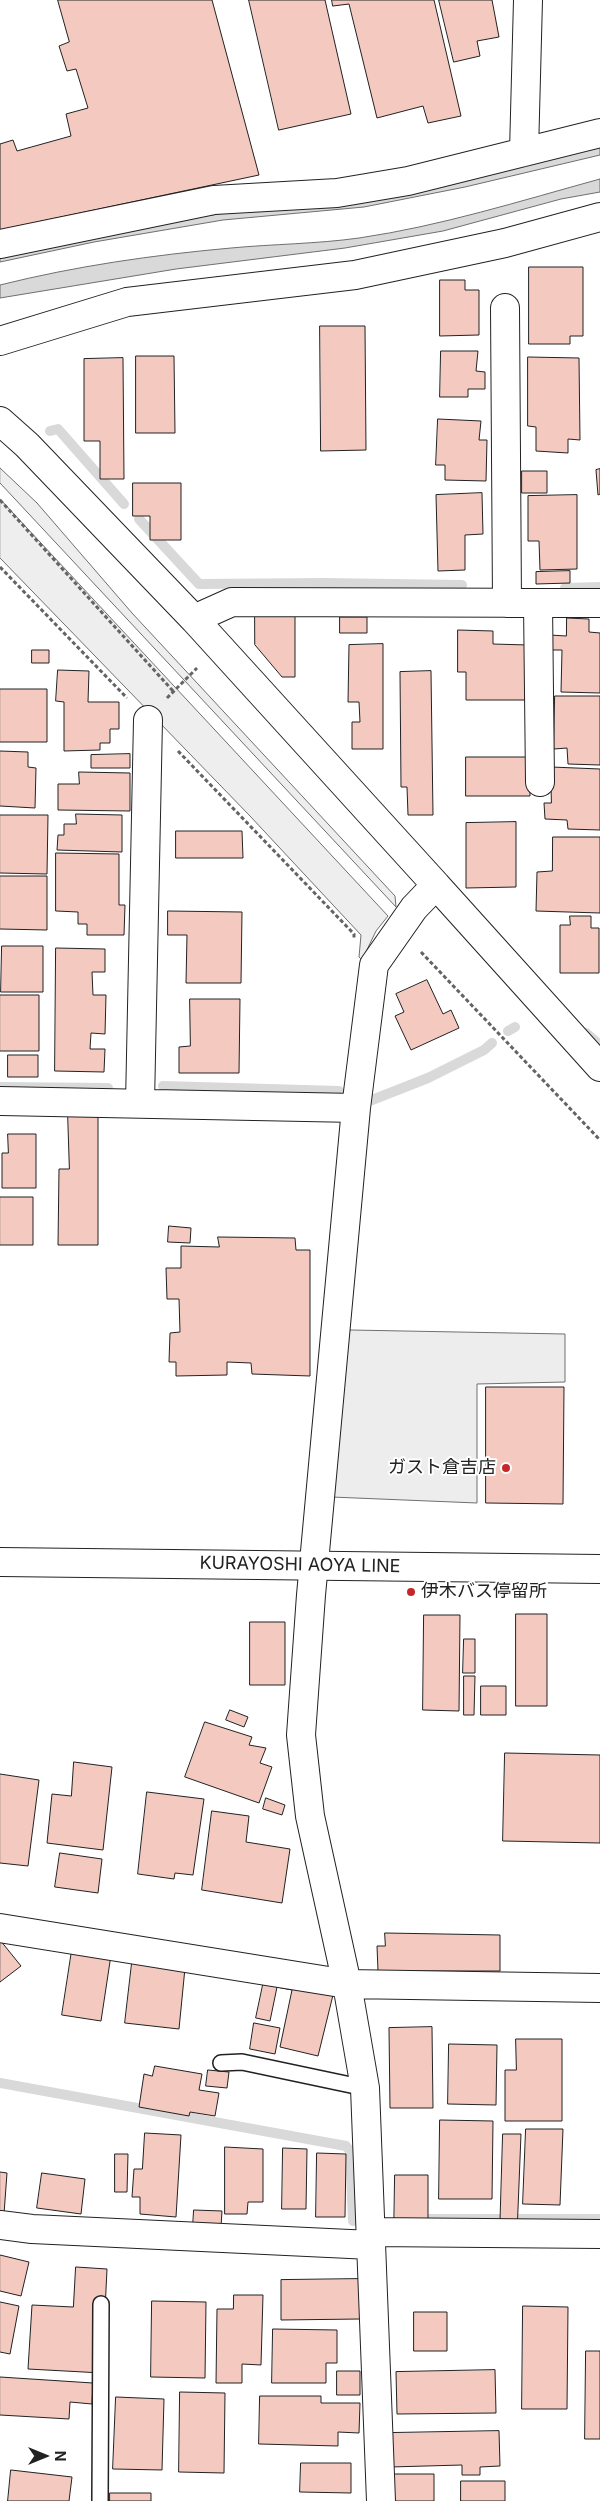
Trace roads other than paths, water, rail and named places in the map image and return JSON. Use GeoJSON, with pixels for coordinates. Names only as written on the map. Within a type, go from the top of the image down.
{"type":"FeatureCollection","features":[{"type":"Feature","properties":{"kind":"street"},"geometry":{"type":"LineString","coordinates":[[524,152],[528,0]]}},
{"type":"Feature","properties":{"kind":"street"},"geometry":{"type":"LineString","coordinates":[[0,244],[214,200],[336,193],[408,181],[600,134]]}},
{"type":"Feature","properties":{"kind":"street"},"geometry":{"type":"LineString","coordinates":[[0,341],[127,302],[355,275],[505,243],[600,217]]}},
{"type":"Feature","properties":{"kind":"street"},"geometry":{"type":"LineString","coordinates":[[505,308],[507,603]]}},
{"type":"Feature","properties":{"kind":"street"},"geometry":{"type":"LineString","coordinates":[[0,421],[27,445],[194,618],[600,1067]]}},
{"type":"Feature","properties":{"kind":"street"},"geometry":{"type":"LineString","coordinates":[[194,618],[232,602],[600,603]]}},
{"type":"Feature","properties":{"kind":"street"},"geometry":{"type":"LineString","coordinates":[[538,603],[540,782]]}},
{"type":"Feature","properties":{"kind":"street"},"geometry":{"type":"LineString","coordinates":[[140,1104],[148,720]]}},
{"type":"Feature","properties":{"kind":"street"},"geometry":{"type":"LineString","coordinates":[[381,2501],[365,2088],[347,1984],[310,1816],[302,1735],[315,1564],[356,1108],[374,965],[414,908],[436,885]]}},
{"type":"Feature","properties":{"kind":"street"},"geometry":{"type":"LineString","coordinates":[[0,1101],[356,1108]]}},
{"type":"Feature","properties":{"kind":"street","name":"KURAYOSHI AOYA LINE"},"geometry":{"type":"LineString","coordinates":[[0,1562],[315,1564],[600,1569]]}},
{"type":"Feature","properties":{"kind":"street"},"geometry":{"type":"LineString","coordinates":[[0,1928],[347,1984],[600,1988]]}},
{"type":"Feature","properties":{"kind":"street"},"geometry":{"type":"LineString","coordinates":[[0,2225],[32,2229],[372,2238],[600,2234]]}},
{"type":"Feature","properties":{"kind":"lane"},"geometry":{"type":"LineString","coordinates":[[221,2063],[242,2062],[365,2088]]}},
{"type":"Feature","properties":{"kind":"lane"},"geometry":{"type":"LineString","coordinates":[[100,2501],[101,2304]]}},
{"type":"Feature","properties":{"kind":"waterway"},"geometry":{"type":"LineString","coordinates":[[50,431],[58,429],[124,504]]}},
{"type":"Feature","properties":{"kind":"waterway"},"geometry":{"type":"LineString","coordinates":[[139,519],[199,584],[462,585]]}},
{"type":"Feature","properties":{"kind":"waterway"},"geometry":{"type":"LineString","coordinates":[[565,588],[600,587]]}},
{"type":"Feature","properties":{"kind":"waterway"},"geometry":{"type":"LineString","coordinates":[[508,1031],[515,1027]]}},
{"type":"Feature","properties":{"kind":"waterway"},"geometry":{"type":"LineString","coordinates":[[586,1033],[600,1045]]}},
{"type":"Feature","properties":{"kind":"waterway"},"geometry":{"type":"LineString","coordinates":[[372,1100],[428,1078],[484,1050],[492,1043]]}},
{"type":"Feature","properties":{"kind":"waterway"},"geometry":{"type":"LineString","coordinates":[[163,1086],[339,1091]]}},
{"type":"Feature","properties":{"kind":"waterway"},"geometry":{"type":"LineString","coordinates":[[0,1087],[108,1088]]}},
{"type":"Feature","properties":{"kind":"waterway"},"geometry":{"type":"LineString","coordinates":[[0,2083],[346,2146],[350,2151],[353,2221]]}},
{"type":"Feature","properties":{"kind":"waterway"},"geometry":{"type":"LineString","coordinates":[[417,2219],[600,2219]]}},
{"type":"Feature","properties":{"kind":"place","name":"ガスト倉吉店"},"geometry":{"type":"Point","coordinates":[506,1468]}},
{"type":"Feature","properties":{"kind":"place","name":"伊木バス停留所"},"geometry":{"type":"Point","coordinates":[411,1592]}}]}
